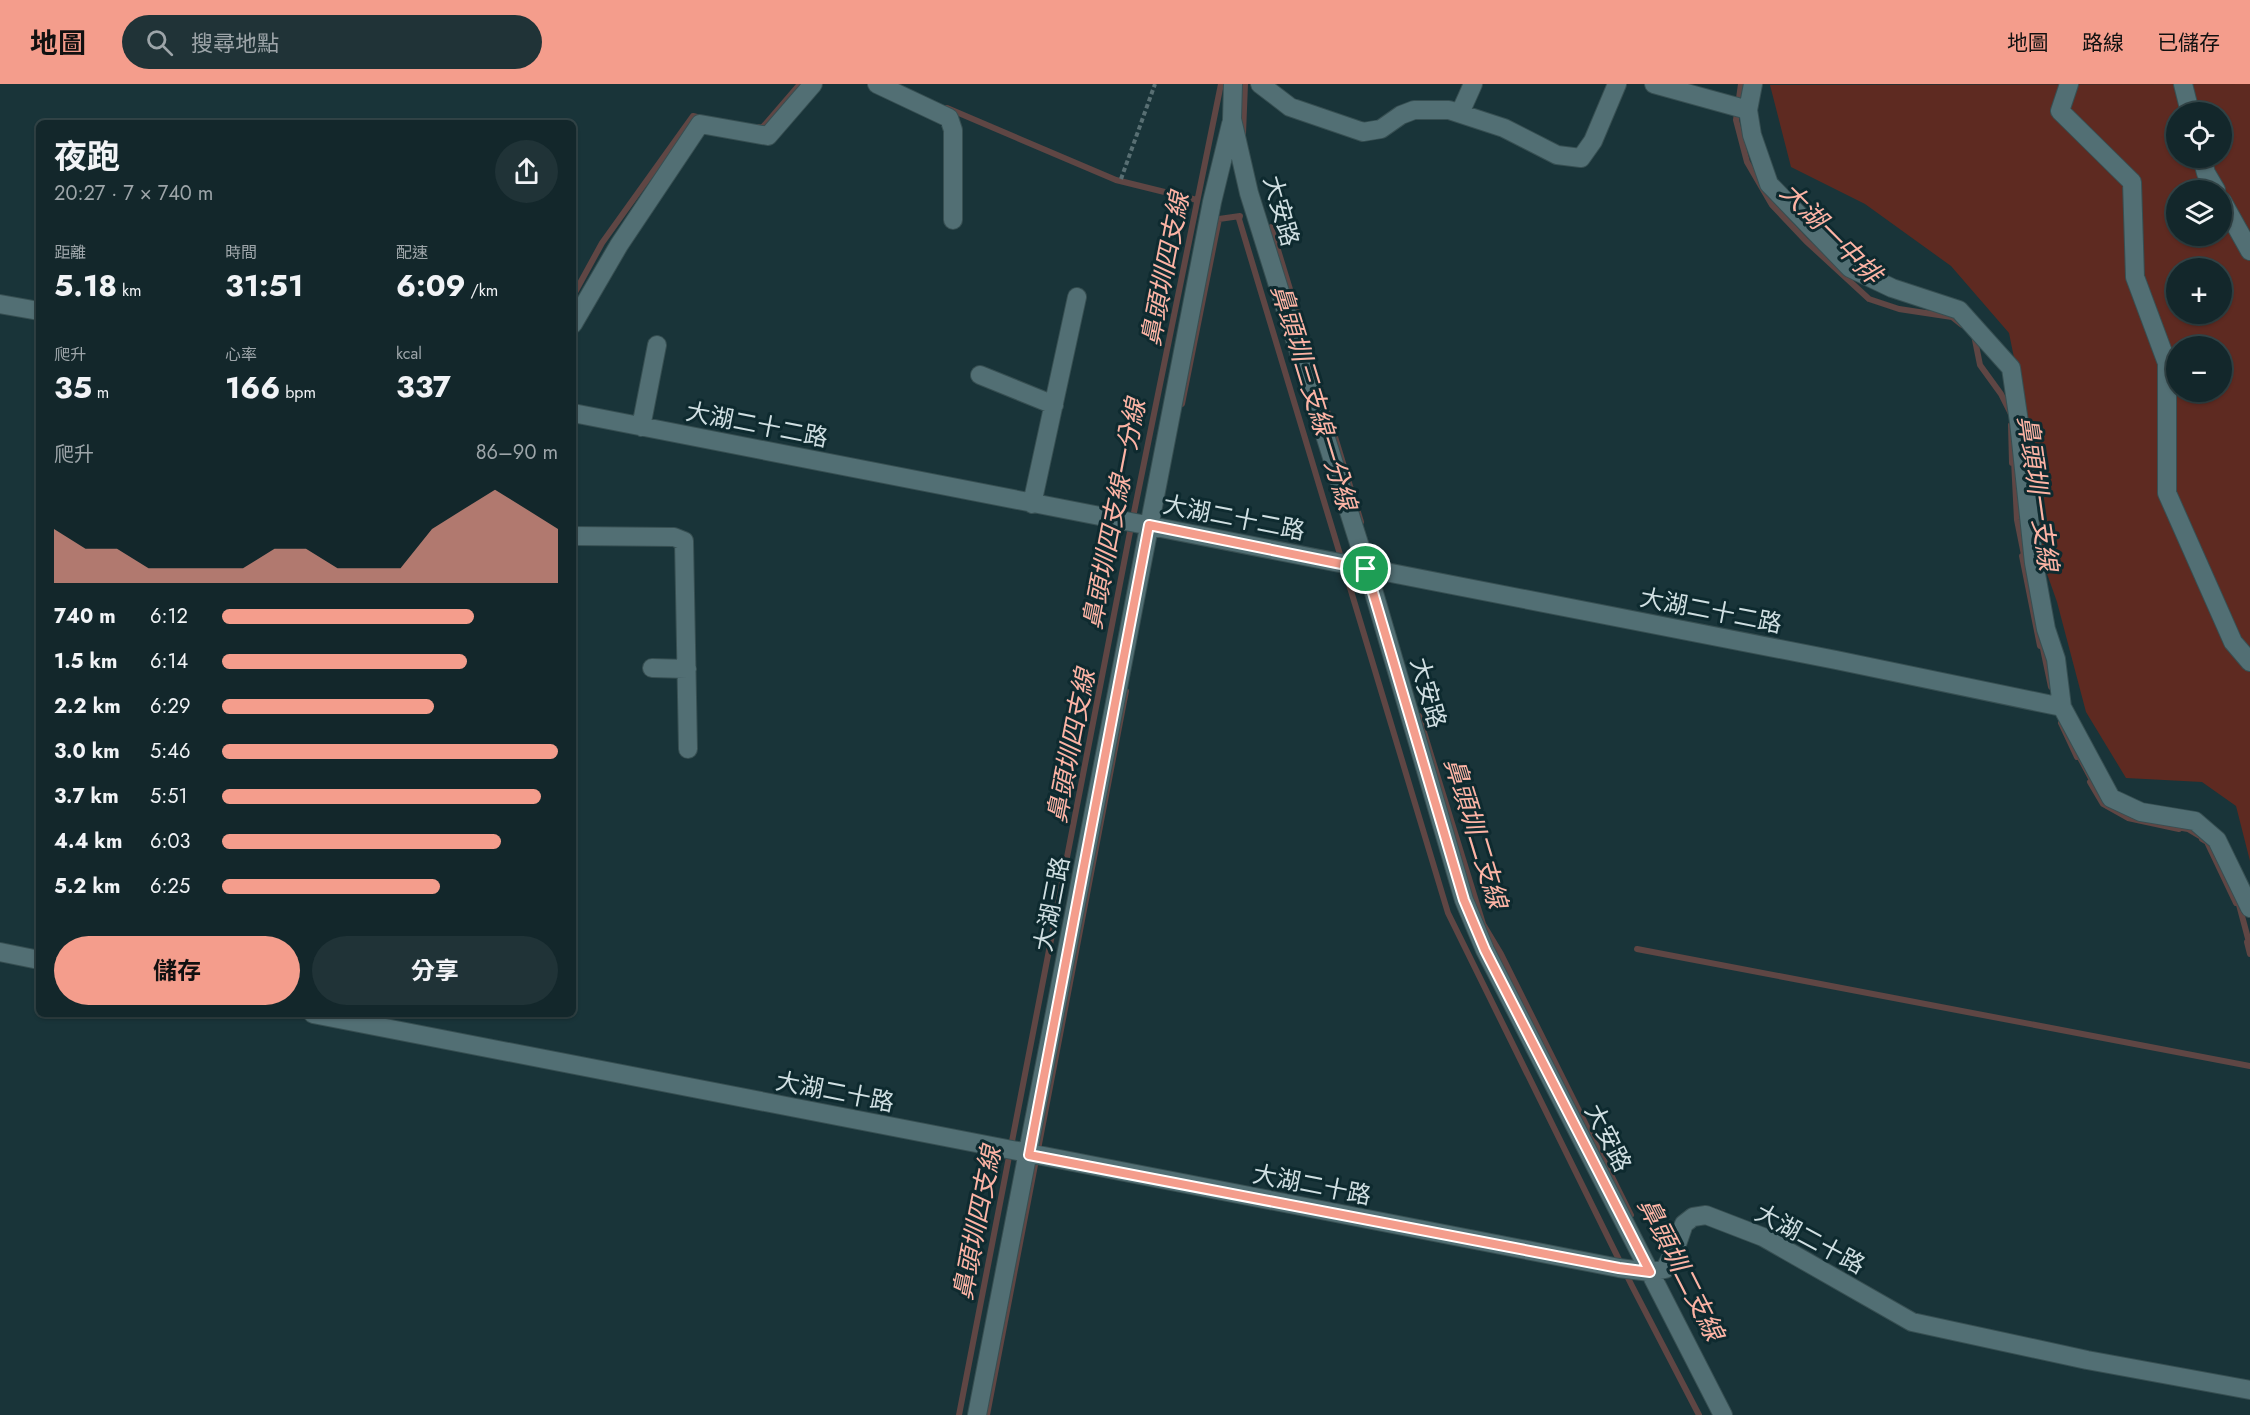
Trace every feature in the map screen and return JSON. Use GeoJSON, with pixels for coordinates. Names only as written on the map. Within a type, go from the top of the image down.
{"type":"FeatureCollection","features":[{"type":"Feature","properties":{"kind":"street"},"geometry":{"type":"LineString","coordinates":[[576,319],[619,245],[700,124],[768,136],[813,84]]}},
{"type":"Feature","properties":{"kind":"street"},"geometry":{"type":"LineString","coordinates":[[877,84],[949,118],[953,130],[953,220]]}},
{"type":"Feature","properties":{"kind":"street","name":"大安路"},"geometry":{"type":"LineString","coordinates":[[1233,84],[1232,119],[1249,193],[1366,569],[1464,900],[1485,950],[1723,1415]]}},
{"type":"Feature","properties":{"kind":"street"},"geometry":{"type":"LineString","coordinates":[[1260,84],[1290,107],[1363,132],[1381,129],[1401,114],[1414,110],[1449,110],[1504,128],[1557,154],[1581,159],[1593,141],[1617,84]]}},
{"type":"Feature","properties":{"kind":"street"},"geometry":{"type":"LineString","coordinates":[[1460,113],[1473,84]]}},
{"type":"Feature","properties":{"kind":"street"},"geometry":{"type":"LineString","coordinates":[[1654,84],[1748,111]]}},
{"type":"Feature","properties":{"kind":"street"},"geometry":{"type":"LineString","coordinates":[[1753,84],[1748,111],[1752,135],[1769,184],[1850,268],[1892,288],[1959,310],[2011,368],[2034,563],[2046,629],[2056,659],[2062,707],[2111,798],[2140,812],[2195,821],[2217,840],[2250,908]]}},
{"type":"Feature","properties":{"kind":"street"},"geometry":{"type":"LineString","coordinates":[[2069,84],[2060,111],[2132,182],[2135,277],[2168,363],[2167,493],[2233,642],[2250,662]]}},
{"type":"Feature","properties":{"kind":"street"},"geometry":{"type":"LineString","coordinates":[[2183,84],[2188,102]]}},
{"type":"Feature","properties":{"kind":"street","name":"大湖三路"},"geometry":{"type":"LineString","coordinates":[[977,1415],[1212,202],[1232,119]]}},
{"type":"Feature","properties":{"kind":"street"},"geometry":{"type":"LineString","coordinates":[[2232,219],[2250,251]]}},
{"type":"Feature","properties":{"kind":"street"},"geometry":{"type":"LineString","coordinates":[[1032,504],[1077,297]]}},
{"type":"Feature","properties":{"kind":"street"},"geometry":{"type":"LineString","coordinates":[[0,304],[36,310]]}},
{"type":"Feature","properties":{"kind":"street"},"geometry":{"type":"LineString","coordinates":[[641,427],[657,345]]}},
{"type":"Feature","properties":{"kind":"street"},"geometry":{"type":"LineString","coordinates":[[980,375],[1054,405]]}},
{"type":"Feature","properties":{"kind":"street","name":"大湖二十二路"},"geometry":{"type":"LineString","coordinates":[[576,414],[1825,658],[2062,707]]}},
{"type":"Feature","properties":{"kind":"street"},"geometry":{"type":"LineString","coordinates":[[576,536],[674,537],[684,541],[688,749]]}},
{"type":"Feature","properties":{"kind":"street"},"geometry":{"type":"LineString","coordinates":[[652,668],[687,669]]}},
{"type":"Feature","properties":{"kind":"street"},"geometry":{"type":"LineString","coordinates":[[0,952],[36,959]]}},
{"type":"Feature","properties":{"kind":"street","name":"大湖二十路"},"geometry":{"type":"LineString","coordinates":[[328,1017],[1619,1268],[1650,1272],[1665,1269],[1675,1250],[1684,1224],[1693,1217],[1706,1215],[1763,1237],[1912,1322],[2087,1360],[2250,1390]]}},
{"type":"Feature","properties":{"kind":"path"},"geometry":{"type":"LineString","coordinates":[[1121,179],[1155,84]]}},
{"type":"Feature","properties":{"kind":"shaded area"},"geometry":{"type":"Polygon","coordinates":[[[2250,84],[2250,861],[2236,806],[2202,782],[2126,778],[2086,712],[2057,602],[2039,551],[2030,437],[2009,333],[1951,266],[1865,204],[1791,167],[1770,85],[2250,84]]]}},
{"type":"Feature","properties":{"kind":"waterway"},"geometry":{"type":"LineString","coordinates":[[758,127],[762,128],[800,84]]}},
{"type":"Feature","properties":{"kind":"waterway","name":"鼻頭圳四支線一分線"},"geometry":{"type":"LineString","coordinates":[[959,1415],[1129,537],[1221,84]]}},
{"type":"Feature","properties":{"kind":"waterway","name":"鼻頭圳二支線"},"geometry":{"type":"LineString","coordinates":[[1243,134],[1245,84]]}},
{"type":"Feature","properties":{"kind":"waterway","name":"鼻頭圳一支線"},"geometry":{"type":"LineString","coordinates":[[1741,84],[1736,120],[1747,162],[1772,205],[1806,241],[1869,299],[1899,309],[1952,317],[1962,325]]}},
{"type":"Feature","properties":{"kind":"waterway","name":"鼻頭圳四支線"},"geometry":{"type":"LineString","coordinates":[[947,108],[1116,180],[1197,200]]}},
{"type":"Feature","properties":{"kind":"waterway"},"geometry":{"type":"LineString","coordinates":[[576,291],[602,243],[693,116],[701,118]]}},
{"type":"Feature","properties":{"kind":"waterway","name":"鼻頭圳三支線一分線"},"geometry":{"type":"LineString","coordinates":[[1240,216],[1239,219],[1448,913],[1632,1286],[1699,1415]]}},
{"type":"Feature","properties":{"kind":"waterway"},"geometry":{"type":"LineString","coordinates":[[1182,404],[1219,219],[1240,216]]}},
{"type":"Feature","properties":{"kind":"waterway","name":"鼻頭圳二支線"},"geometry":{"type":"LineString","coordinates":[[1271,227],[1361,522]]}},
{"type":"Feature","properties":{"kind":"waterway","name":"鼻頭圳一支線"},"geometry":{"type":"LineString","coordinates":[[1974,335],[1980,365],[2001,394],[2011,414]]}},
{"type":"Feature","properties":{"kind":"waterway","name":"鼻頭圳一支線"},"geometry":{"type":"LineString","coordinates":[[2011,425],[2012,463]]}},
{"type":"Feature","properties":{"kind":"waterway","name":"鼻頭圳一支線"},"geometry":{"type":"LineString","coordinates":[[2014,460],[2017,520],[2025,560]]}},
{"type":"Feature","properties":{"kind":"waterway","name":"鼻頭圳一支線"},"geometry":{"type":"LineString","coordinates":[[2022,556],[2040,646]]}},
{"type":"Feature","properties":{"kind":"waterway","name":"鼻頭圳一支線"},"geometry":{"type":"LineString","coordinates":[[2042,644],[2051,687]]}},
{"type":"Feature","properties":{"kind":"waterway"},"geometry":{"type":"LineString","coordinates":[[987,1415],[1126,691]]}},
{"type":"Feature","properties":{"kind":"waterway","name":"鼻頭圳二支線"},"geometry":{"type":"LineString","coordinates":[[1419,716],[1483,924],[1501,954],[1631,1215]]}},
{"type":"Feature","properties":{"kind":"waterway","name":"鼻頭圳一支線"},"geometry":{"type":"LineString","coordinates":[[2061,723],[2077,757]]}},
{"type":"Feature","properties":{"kind":"waterway","name":"鼻頭圳一支線"},"geometry":{"type":"LineString","coordinates":[[2078,754],[2093,782]]}},
{"type":"Feature","properties":{"kind":"waterway","name":"鼻頭圳一支線"},"geometry":{"type":"LineString","coordinates":[[2090,782],[2103,804],[2128,818],[2179,829]]}},
{"type":"Feature","properties":{"kind":"waterway","name":"鼻頭圳一支線"},"geometry":{"type":"LineString","coordinates":[[2177,827],[2188,829],[2203,838]]}},
{"type":"Feature","properties":{"kind":"waterway","name":"鼻頭圳一支線"},"geometry":{"type":"LineString","coordinates":[[2202,839],[2207,842],[2236,903]]}},
{"type":"Feature","properties":{"kind":"waterway","name":"鼻頭圳一支線"},"geometry":{"type":"LineString","coordinates":[[2238,901],[2250,946]]}},
{"type":"Feature","properties":{"kind":"waterway","name":"鼻頭圳一支線"},"geometry":{"type":"LineString","coordinates":[[2247,942],[2250,954]]}},
{"type":"Feature","properties":{"kind":"waterway"},"geometry":{"type":"LineString","coordinates":[[1637,949],[2250,1066]]}},
{"type":"Feature","properties":{"kind":"route"},"geometry":{"type":"LineString","coordinates":[[1149,525],[1366,569],[1464,900],[1485,950],[1650,1272],[1619,1268],[1029,1155],[1149,525]]}},
{"type":"Feature","properties":{"kind":"water label","name":"大湖一中排"},"geometry":{"type":"Point","coordinates":[1831,233]}}]}
